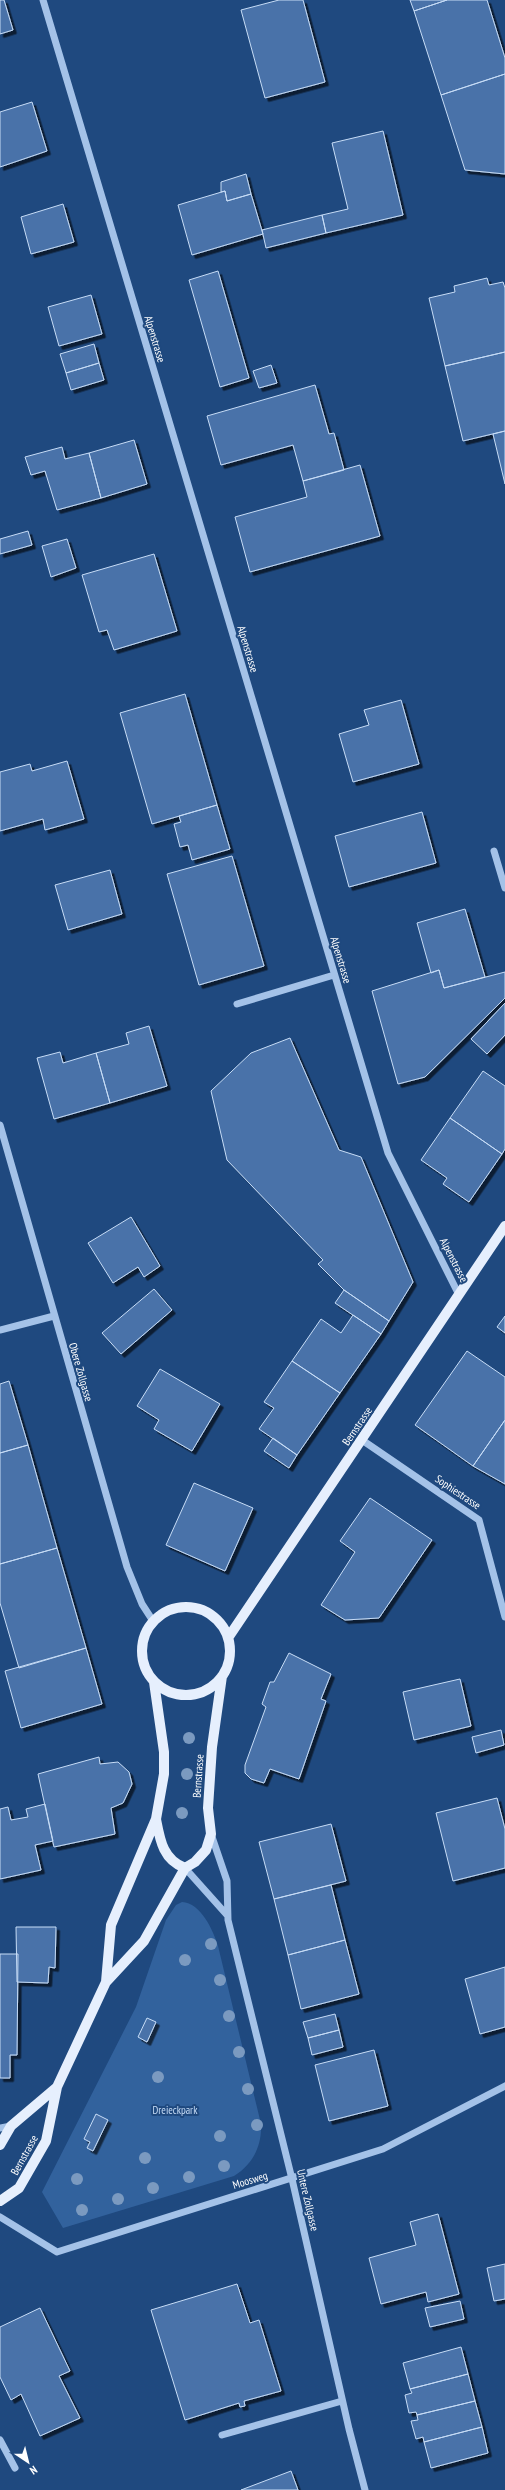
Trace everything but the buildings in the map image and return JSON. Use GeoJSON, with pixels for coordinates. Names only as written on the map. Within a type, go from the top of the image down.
{"type":"FeatureCollection","features":[{"type":"Feature","properties":{"kind":"main road","name":"Bernstrasse"},"geometry":{"type":"LineString","coordinates":[[228,1638],[505,1226]]}},
{"type":"Feature","properties":{"kind":"main road","name":"Bernstrasse"},"geometry":{"type":"LineString","coordinates":[[0,2201],[19,2188],[46,2141],[56,2087],[106,1982],[144,1941],[185,1868],[194,1862],[206,1850],[211,1834],[208,1808],[212,1747],[222,1676],[230,1657],[228,1638],[212,1615],[195,1608],[186,1607],[168,1610],[153,1621],[144,1635],[141,1651],[145,1668],[154,1682],[170,1693],[189,1695],[208,1689],[222,1676]]}},
{"type":"Feature","properties":{"kind":"main road","name":"Bernstrasse"},"geometry":{"type":"LineString","coordinates":[[106,1982],[111,1925],[156,1819],[164,1774],[164,1752],[154,1682]]}},
{"type":"Feature","properties":{"kind":"main road","name":"Bernstrasse"},"geometry":{"type":"LineString","coordinates":[[156,1819],[166,1853],[175,1864],[185,1868]]}},
{"type":"Feature","properties":{"kind":"main road","name":"Bernstrasse"},"geometry":{"type":"LineString","coordinates":[[0,2144],[11,2126],[56,2087]]}},
{"type":"Feature","properties":{"kind":"street","name":"Alpenstrasse"},"geometry":{"type":"LineString","coordinates":[[43,0],[388,1153],[459,1295]]}},
{"type":"Feature","properties":{"kind":"street"},"geometry":{"type":"LineString","coordinates":[[494,851],[505,888]]}},
{"type":"Feature","properties":{"kind":"street"},"geometry":{"type":"LineString","coordinates":[[237,1004],[334,975]]}},
{"type":"Feature","properties":{"kind":"street","name":"Obere Zollgasse"},"geometry":{"type":"LineString","coordinates":[[0,1125],[126,1567],[142,1604],[153,1621]]}},
{"type":"Feature","properties":{"kind":"street"},"geometry":{"type":"LineString","coordinates":[[0,1330],[54,1316]]}},
{"type":"Feature","properties":{"kind":"street","name":"Sophiestrasse"},"geometry":{"type":"LineString","coordinates":[[362,1440],[479,1520],[505,1617]]}},
{"type":"Feature","properties":{"kind":"street","name":"Untere Zollgasse"},"geometry":{"type":"LineString","coordinates":[[211,1834],[227,1881],[227,1915],[292,2179],[342,2401],[366,2490]]}},
{"type":"Feature","properties":{"kind":"street","name":"Untere Zollgasse"},"geometry":{"type":"LineString","coordinates":[[185,1868],[227,1915]]}},
{"type":"Feature","properties":{"kind":"street","name":"Moosweg"},"geometry":{"type":"LineString","coordinates":[[0,2217],[56,2252],[292,2179],[383,2149],[505,2086]]}},
{"type":"Feature","properties":{"kind":"street"},"geometry":{"type":"LineString","coordinates":[[0,2128],[11,2126]]}},
{"type":"Feature","properties":{"kind":"street"},"geometry":{"type":"LineString","coordinates":[[222,2435],[342,2401]]}},
{"type":"Feature","properties":{"kind":"street"},"geometry":{"type":"LineString","coordinates":[[0,2440],[15,2468]]}},
{"type":"Feature","properties":{"kind":"green space","name":"Dreieckpark"},"geometry":{"type":"Polygon","coordinates":[[[182,1902],[195,1907],[205,1918],[218,1946],[261,2124],[258,2147],[251,2160],[234,2176],[63,2228],[42,2192],[136,2007],[166,1920],[176,1905],[182,1902]]]}}]}
